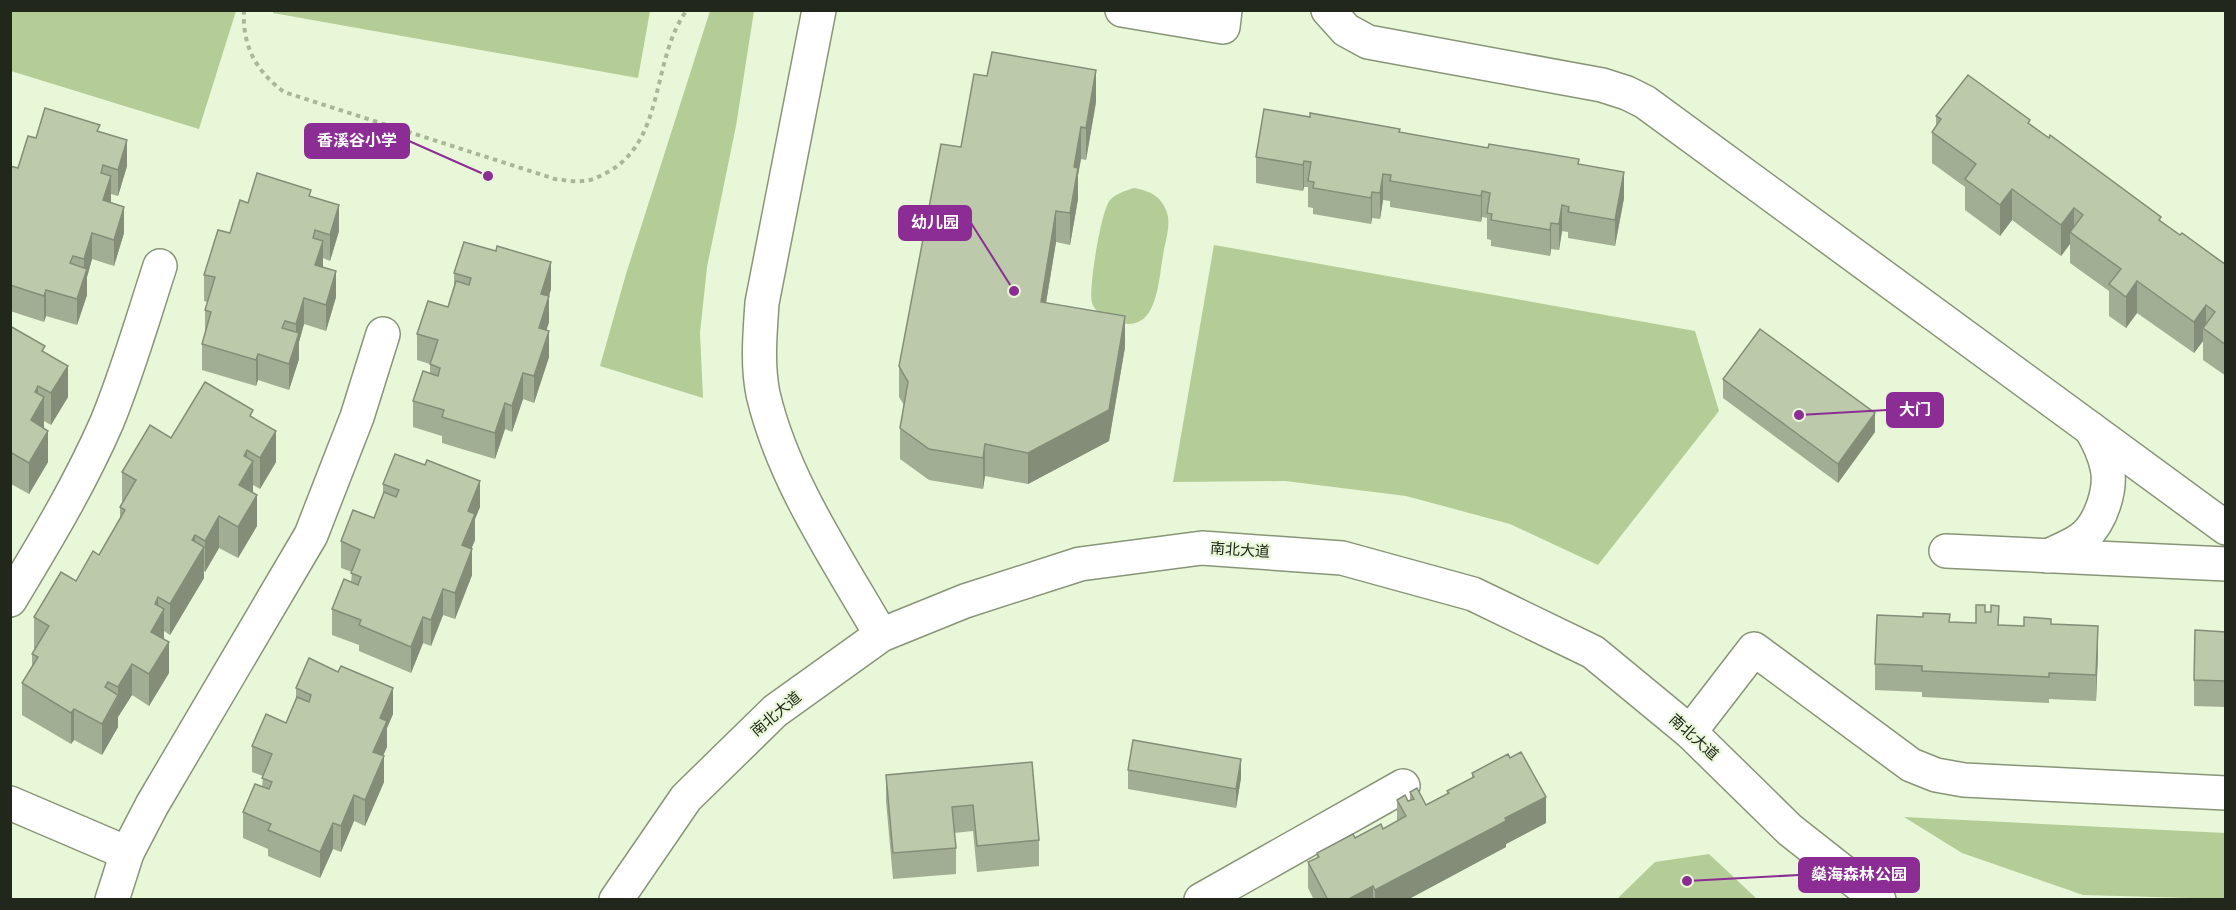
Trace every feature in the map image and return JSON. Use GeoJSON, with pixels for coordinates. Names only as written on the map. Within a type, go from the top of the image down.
{"type":"FeatureCollection","features":[{"type":"Feature","properties":{"kind":"street"},"geometry":{"type":"LineString","coordinates":[[819,10],[762,303],[758,351],[763,393],[778,442],[802,495],[881,635]]}},
{"type":"Feature","properties":{"kind":"street"},"geometry":{"type":"LineString","coordinates":[[1122,10],[1223,27],[1226,10]]}},
{"type":"Feature","properties":{"kind":"street"},"geometry":{"type":"LineString","coordinates":[[1328,10],[1346,30],[1368,42],[1602,85],[1645,102],[2226,528]]}},
{"type":"Feature","properties":{"kind":"street"},"geometry":{"type":"LineString","coordinates":[[10,600],[64,510],[107,422],[121,387],[160,266]]}},
{"type":"Feature","properties":{"kind":"street"},"geometry":{"type":"LineString","coordinates":[[112,900],[127,853],[152,805],[311,535],[357,417],[382,334]]}},
{"type":"Feature","properties":{"kind":"street"},"geometry":{"type":"LineString","coordinates":[[2048,556],[2085,536],[2098,519],[2106,494],[2108,470],[2101,447],[2090,428]]}},
{"type":"Feature","properties":{"kind":"street","name":"南北大道"},"geometry":{"type":"LineString","coordinates":[[616,900],[686,798],[775,711],[881,635],[964,601],[1080,564],[1202,548],[1342,558],[1473,594],[1593,652],[1690,732],[1790,830],[1879,900]]}},
{"type":"Feature","properties":{"kind":"street"},"geometry":{"type":"LineString","coordinates":[[1946,551],[2226,564]]}},
{"type":"Feature","properties":{"kind":"street"},"geometry":{"type":"LineString","coordinates":[[1690,732],[1754,649],[1911,765],[1936,776],[1964,780],[2226,793]]}},
{"type":"Feature","properties":{"kind":"street"},"geometry":{"type":"LineString","coordinates":[[1201,900],[1402,786]]}},
{"type":"Feature","properties":{"kind":"street"},"geometry":{"type":"LineString","coordinates":[[10,803],[127,853]]}},
{"type":"Feature","properties":{"kind":"path"},"geometry":{"type":"LineString","coordinates":[[244,10],[247,47],[257,67],[284,92],[555,179],[583,181],[616,168],[632,153],[644,134],[676,29],[687,10]]}},
{"type":"Feature","properties":{"kind":"green space"},"geometry":{"type":"Polygon","coordinates":[[[273,10],[650,11],[638,78],[273,13],[273,10]]]}},
{"type":"Feature","properties":{"kind":"green space"},"geometry":{"type":"Polygon","coordinates":[[[10,11],[236,11],[199,129],[11,71],[10,11]]]}},
{"type":"Feature","properties":{"kind":"green space"},"geometry":{"type":"Polygon","coordinates":[[[710,11],[754,11],[736,126],[707,267],[700,333],[703,398],[600,366],[626,274],[710,11]]]}},
{"type":"Feature","properties":{"kind":"green space"},"geometry":{"type":"Polygon","coordinates":[[[1134,188],[1149,192],[1161,201],[1168,215],[1168,227],[1157,294],[1152,306],[1147,316],[1138,322],[1127,324],[1100,314],[1092,303],[1091,296],[1096,251],[1106,207],[1115,196],[1134,188]]]}},
{"type":"Feature","properties":{"kind":"green space"},"geometry":{"type":"Polygon","coordinates":[[[1214,245],[1695,331],[1719,411],[1598,565],[1510,524],[1406,496],[1285,481],[1173,482],[1214,245]]]}},
{"type":"Feature","properties":{"kind":"green space"},"geometry":{"type":"Polygon","coordinates":[[[1904,817],[2225,833],[2225,899],[2083,895],[1962,853],[1904,817]]]}},
{"type":"Feature","properties":{"kind":"green space"},"geometry":{"type":"Polygon","coordinates":[[[1709,854],[1757,899],[1617,899],[1655,862],[1709,854]]]}},
{"type":"Feature","properties":{"kind":"building"},"geometry":{"type":"Polygon","coordinates":[[[992,52],[1096,70],[1086,128],[1081,127],[1074,167],[1078,168],[1070,213],[1056,211],[1041,302],[1125,316],[1109,410],[1028,453],[985,444],[983,458],[929,449],[900,428],[908,382],[899,366],[941,144],[961,147],[974,74],[987,76],[992,52]]]}},
{"type":"Feature","properties":{"kind":"building"},"geometry":{"type":"Polygon","coordinates":[[[1968,75],[2030,120],[2028,123],[2049,138],[2050,135],[2161,217],[2159,220],[2180,235],[2182,233],[2226,265],[2226,345],[2203,328],[2215,312],[2206,305],[2194,322],[2137,281],[2126,297],[2109,284],[2121,269],[2070,232],[2083,215],[2074,208],[2061,225],[2012,189],[2000,205],[1965,179],[1976,164],[1932,132],[1941,119],[1936,116],[1968,75]]]}},
{"type":"Feature","properties":{"kind":"building"},"geometry":{"type":"Polygon","coordinates":[[[45,108],[100,125],[97,131],[127,140],[118,170],[103,165],[101,173],[111,176],[103,200],[124,207],[114,240],[92,233],[84,259],[73,256],[70,263],[87,269],[77,299],[46,290],[44,296],[10,285],[10,166],[18,168],[28,136],[36,138],[45,108]]]}},
{"type":"Feature","properties":{"kind":"building"},"geometry":{"type":"Polygon","coordinates":[[[1264,109],[1310,117],[1310,113],[1488,148],[1489,144],[1579,159],[1578,164],[1624,172],[1615,220],[1568,212],[1569,207],[1562,205],[1559,224],[1551,223],[1550,230],[1491,220],[1492,214],[1487,213],[1490,193],[1482,191],[1481,196],[1390,181],[1391,175],[1383,174],[1380,193],[1372,192],[1371,198],[1313,188],[1314,182],[1308,181],[1311,162],[1304,161],[1303,165],[1256,157],[1264,109]]]}},
{"type":"Feature","properties":{"kind":"building"},"geometry":{"type":"Polygon","coordinates":[[[257,173],[311,190],[309,196],[339,205],[330,235],[315,230],[313,238],[323,241],[315,265],[336,271],[326,305],[304,298],[296,324],[285,321],[282,328],[299,333],[289,364],[258,354],[256,360],[202,344],[211,312],[205,310],[215,277],[204,275],[218,230],[230,233],[240,200],[248,203],[257,173]]]}},
{"type":"Feature","properties":{"kind":"building"},"geometry":{"type":"Polygon","coordinates":[[[464,242],[496,251],[497,246],[551,262],[541,294],[549,296],[539,328],[549,331],[534,376],[523,373],[512,406],[505,403],[495,433],[442,417],[444,410],[413,401],[423,371],[438,376],[440,368],[430,364],[438,340],[417,334],[428,301],[448,307],[456,281],[469,285],[471,278],[454,273],[464,242]]]}},
{"type":"Feature","properties":{"kind":"building"},"geometry":{"type":"Polygon","coordinates":[[[10,326],[45,346],[42,351],[68,366],[51,393],[38,386],[35,392],[44,397],[31,420],[48,431],[29,463],[10,452],[10,326]]]}},
{"type":"Feature","properties":{"kind":"building"},"geometry":{"type":"Polygon","coordinates":[[[1760,329],[1875,413],[1838,464],[1723,379],[1760,329]]]}},
{"type":"Feature","properties":{"kind":"building"},"geometry":{"type":"Polygon","coordinates":[[[205,382],[253,410],[250,416],[276,431],[260,458],[247,450],[244,456],[253,461],[239,485],[257,495],[238,527],[219,516],[205,541],[195,535],[192,540],[204,547],[170,604],[158,597],[155,604],[164,609],[151,632],[169,642],[149,674],[132,664],[118,687],[108,682],[105,687],[118,695],[102,724],[74,709],[71,713],[22,683],[38,657],[32,654],[49,626],[34,617],[61,572],[76,581],[93,551],[99,555],[125,510],[120,507],[136,480],[122,472],[150,425],[171,438],[205,382]]]}},
{"type":"Feature","properties":{"kind":"building"},"geometry":{"type":"Polygon","coordinates":[[[395,454],[425,465],[427,460],[480,481],[468,511],[475,514],[462,545],[472,549],[455,593],[443,589],[431,620],[423,617],[411,647],[359,625],[361,620],[332,609],[344,579],[358,585],[361,577],[351,573],[360,550],[341,541],[353,510],[374,518],[384,492],[396,497],[399,490],[383,484],[395,454]]]}},
{"type":"Feature","properties":{"kind":"building"},"geometry":{"type":"Polygon","coordinates":[[[1976,605],[1985,605],[1985,612],[1991,612],[1991,605],[1999,606],[1998,625],[2024,626],[2024,617],[2051,619],[2051,624],[2098,626],[2096,675],[2049,673],[2049,677],[1922,671],[1922,666],[1875,664],[1877,615],[1923,617],[1923,613],[1950,614],[1949,622],[1976,623],[1976,605]]]}},
{"type":"Feature","properties":{"kind":"building"},"geometry":{"type":"Polygon","coordinates":[[[2195,630],[2226,632],[2226,681],[2194,680],[2195,630]]]}},
{"type":"Feature","properties":{"kind":"building"},"geometry":{"type":"Polygon","coordinates":[[[309,658],[338,672],[341,666],[393,688],[380,718],[387,721],[373,752],[384,756],[365,800],[354,795],[341,826],[333,823],[320,852],[268,830],[271,824],[243,812],[255,784],[269,789],[272,782],[262,778],[272,754],[252,746],[266,714],[286,723],[297,697],[309,702],[311,695],[296,688],[309,658]]]}},
{"type":"Feature","properties":{"kind":"building"},"geometry":{"type":"Polygon","coordinates":[[[1133,740],[1241,759],[1236,789],[1128,770],[1133,740]]]}},
{"type":"Feature","properties":{"kind":"building"},"geometry":{"type":"Polygon","coordinates":[[[1521,752],[1546,797],[1505,818],[1506,821],[1375,890],[1373,886],[1347,900],[1328,900],[1308,862],[1319,857],[1317,853],[1353,834],[1355,838],[1381,824],[1383,829],[1406,816],[1397,800],[1405,795],[1408,801],[1414,799],[1410,792],[1417,788],[1426,805],[1474,777],[1472,773],[1508,754],[1510,758],[1521,752]]]}},
{"type":"Feature","properties":{"kind":"building"},"geometry":{"type":"Polygon","coordinates":[[[1032,762],[1039,840],[977,846],[973,805],[952,807],[956,848],[893,853],[886,775],[1032,762]]]}},
{"type":"Feature","properties":{"kind":"place","name":"香溪谷小学"},"geometry":{"type":"Point","coordinates":[488,176]}},
{"type":"Feature","properties":{"kind":"place","name":"幼儿园"},"geometry":{"type":"Point","coordinates":[1014,291]}},
{"type":"Feature","properties":{"kind":"place","name":"大门"},"geometry":{"type":"Point","coordinates":[1799,415]}},
{"type":"Feature","properties":{"kind":"place","name":"燊海森林公园"},"geometry":{"type":"Point","coordinates":[1687,881]}}]}
